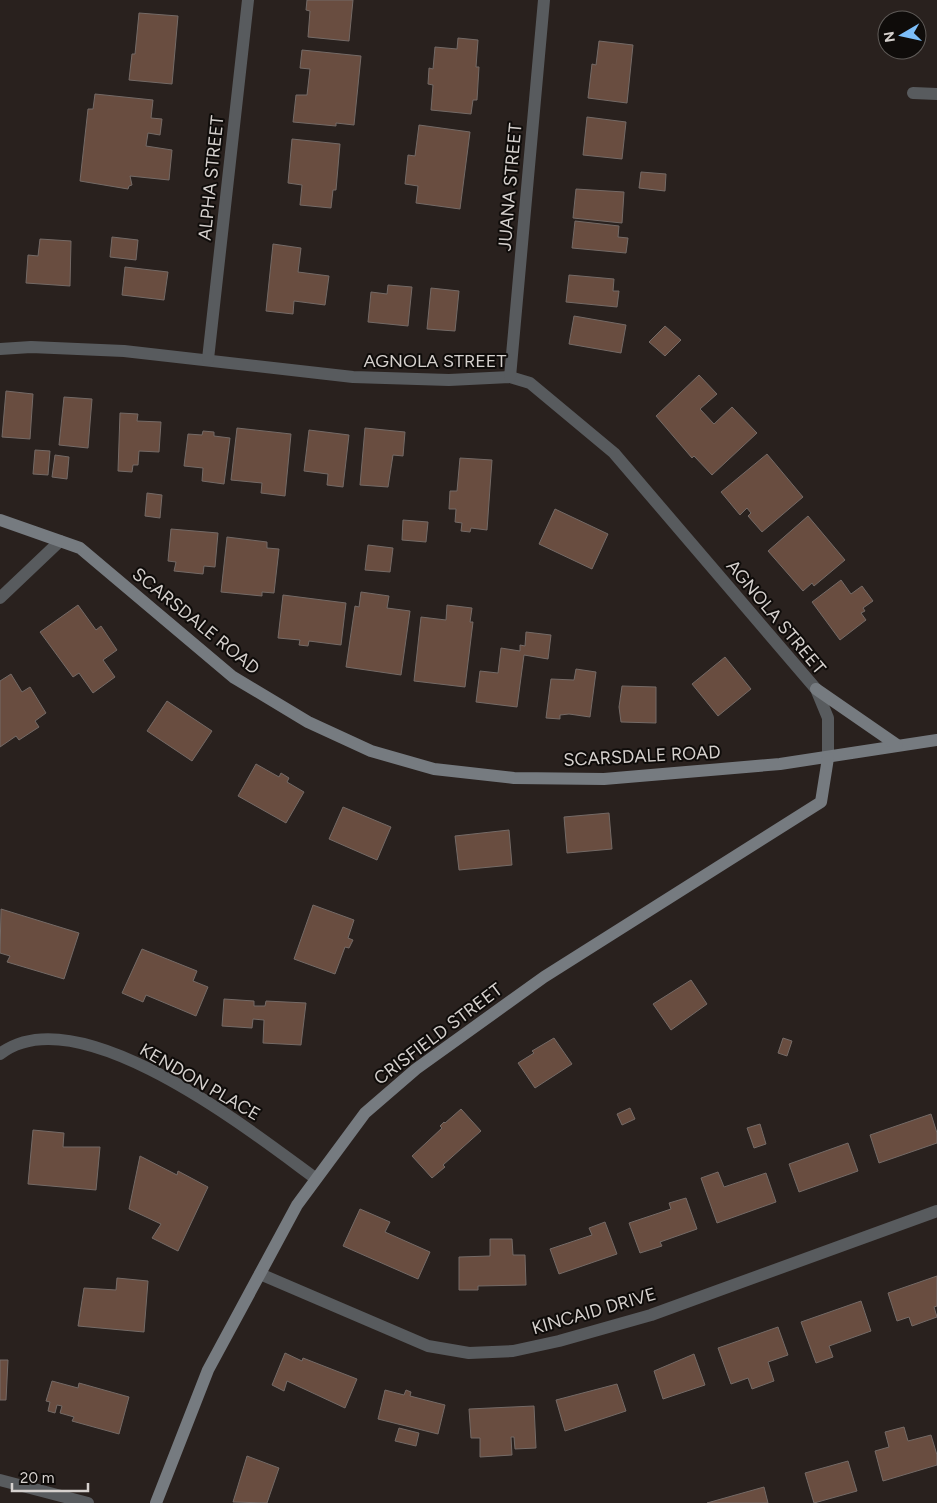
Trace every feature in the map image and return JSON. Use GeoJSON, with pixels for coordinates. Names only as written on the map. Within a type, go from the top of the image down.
{"type":"FeatureCollection","features":[{"type":"Feature","properties":{"kind":"street","name":"ALPHA STREET"},"geometry":{"type":"LineString","coordinates":[[208,359],[248,0]]}},
{"type":"Feature","properties":{"kind":"street","name":"JUANA STREET"},"geometry":{"type":"LineString","coordinates":[[510,377],[544,0]]}},
{"type":"Feature","properties":{"kind":"street"},"geometry":{"type":"LineString","coordinates":[[912,93],[937,94]]}},
{"type":"Feature","properties":{"kind":"street","name":"AGNOLA STREET"},"geometry":{"type":"LineString","coordinates":[[0,349],[31,347],[124,350],[353,378],[449,380],[510,377],[530,384],[614,453],[816,690],[828,718],[828,758]]}},
{"type":"Feature","properties":{"kind":"street","name":"SCARSDALE ROAD"},"geometry":{"type":"LineString","coordinates":[[0,520],[80,548],[234,677],[308,722],[371,751],[434,770],[514,778],[604,779],[828,758],[897,745],[937,740]]}},
{"type":"Feature","properties":{"kind":"street"},"geometry":{"type":"LineString","coordinates":[[0,598],[60,541]]}},
{"type":"Feature","properties":{"kind":"street"},"geometry":{"type":"LineString","coordinates":[[816,690],[897,745]]}},
{"type":"Feature","properties":{"kind":"street","name":"CRISFIELD STREET"},"geometry":{"type":"LineString","coordinates":[[156,1503],[208,1370],[297,1206],[315,1178],[365,1113],[416,1069],[544,977],[821,802],[828,758]]}},
{"type":"Feature","properties":{"kind":"street","name":"KENDON PLACE"},"geometry":{"type":"LineString","coordinates":[[0,1054],[11,1046],[39,1039],[65,1040],[106,1050],[157,1073],[232,1117],[315,1178]]}},
{"type":"Feature","properties":{"kind":"street","name":"KINCAID DRIVE"},"geometry":{"type":"LineString","coordinates":[[260,1274],[428,1346],[469,1353],[513,1351],[559,1341],[651,1315],[937,1211]]}},
{"type":"Feature","properties":{"kind":"street"},"geometry":{"type":"LineString","coordinates":[[0,1480],[88,1503]]}},
{"type":"Feature","properties":{"kind":"building"},"geometry":{"type":"Polygon","coordinates":[[[307,0],[353,0],[349,41],[308,37],[310,11],[306,10],[307,0]]]}},
{"type":"Feature","properties":{"kind":"building"},"geometry":{"type":"Polygon","coordinates":[[[139,13],[178,16],[172,84],[129,80],[132,54],[135,54],[139,13]]]}},
{"type":"Feature","properties":{"kind":"building"},"geometry":{"type":"Polygon","coordinates":[[[458,38],[478,40],[476,67],[479,67],[477,100],[473,100],[471,114],[431,110],[433,85],[428,84],[429,68],[433,69],[435,47],[457,49],[458,38]]]}},
{"type":"Feature","properties":{"kind":"building"},"geometry":{"type":"Polygon","coordinates":[[[599,41],[633,45],[627,103],[588,98],[592,64],[596,65],[599,41]]]}},
{"type":"Feature","properties":{"kind":"building"},"geometry":{"type":"Polygon","coordinates":[[[302,50],[361,56],[354,125],[336,123],[336,126],[293,122],[296,95],[307,95],[310,69],[300,68],[302,50]]]}},
{"type":"Feature","properties":{"kind":"building"},"geometry":{"type":"Polygon","coordinates":[[[95,94],[153,100],[151,118],[162,119],[160,135],[148,133],[146,146],[172,150],[169,180],[130,176],[132,185],[128,189],[80,181],[88,109],[93,109],[95,94]]]}},
{"type":"Feature","properties":{"kind":"building"},"geometry":{"type":"Polygon","coordinates":[[[587,117],[626,122],[622,159],[583,155],[587,117]]]}},
{"type":"Feature","properties":{"kind":"building"},"geometry":{"type":"Polygon","coordinates":[[[419,125],[470,132],[460,209],[416,203],[418,186],[405,184],[408,155],[415,156],[419,125]]]}},
{"type":"Feature","properties":{"kind":"building"},"geometry":{"type":"Polygon","coordinates":[[[292,139],[340,144],[336,190],[333,190],[331,208],[300,205],[302,185],[288,183],[292,139]]]}},
{"type":"Feature","properties":{"kind":"building"},"geometry":{"type":"Polygon","coordinates":[[[641,172],[666,174],[665,191],[639,188],[641,172]]]}},
{"type":"Feature","properties":{"kind":"building"},"geometry":{"type":"Polygon","coordinates":[[[576,189],[624,192],[622,223],[573,218],[576,189]]]}},
{"type":"Feature","properties":{"kind":"building"},"geometry":{"type":"Polygon","coordinates":[[[575,221],[619,226],[618,237],[628,238],[626,253],[572,248],[575,221]]]}},
{"type":"Feature","properties":{"kind":"building"},"geometry":{"type":"Polygon","coordinates":[[[112,237],[138,240],[136,260],[110,257],[112,237]]]}},
{"type":"Feature","properties":{"kind":"building"},"geometry":{"type":"Polygon","coordinates":[[[40,239],[71,241],[70,286],[26,283],[28,255],[38,256],[40,239]]]}},
{"type":"Feature","properties":{"kind":"building"},"geometry":{"type":"Polygon","coordinates":[[[273,244],[301,248],[298,272],[329,276],[325,305],[294,301],[293,314],[266,311],[273,244]]]}},
{"type":"Feature","properties":{"kind":"building"},"geometry":{"type":"Polygon","coordinates":[[[125,267],[168,272],[164,300],[122,295],[125,267]]]}},
{"type":"Feature","properties":{"kind":"building"},"geometry":{"type":"Polygon","coordinates":[[[569,275],[614,279],[613,291],[619,291],[617,307],[566,302],[569,275]]]}},
{"type":"Feature","properties":{"kind":"building"},"geometry":{"type":"Polygon","coordinates":[[[388,285],[412,287],[408,326],[368,322],[371,292],[387,294],[388,285]]]}},
{"type":"Feature","properties":{"kind":"building"},"geometry":{"type":"Polygon","coordinates":[[[431,288],[459,291],[455,331],[427,329],[431,288]]]}},
{"type":"Feature","properties":{"kind":"building"},"geometry":{"type":"Polygon","coordinates":[[[574,316],[626,325],[621,353],[569,344],[574,316]]]}},
{"type":"Feature","properties":{"kind":"building"},"geometry":{"type":"Polygon","coordinates":[[[665,326],[681,340],[665,356],[649,342],[665,326]]]}},
{"type":"Feature","properties":{"kind":"building"},"geometry":{"type":"Polygon","coordinates":[[[699,375],[717,394],[700,409],[714,424],[732,407],[757,433],[712,475],[694,456],[692,458],[656,416],[699,375]]]}},
{"type":"Feature","properties":{"kind":"building"},"geometry":{"type":"Polygon","coordinates":[[[6,391],[33,394],[30,439],[2,437],[6,391]]]}},
{"type":"Feature","properties":{"kind":"building"},"geometry":{"type":"Polygon","coordinates":[[[64,397],[92,399],[88,448],[59,445],[64,397]]]}},
{"type":"Feature","properties":{"kind":"building"},"geometry":{"type":"Polygon","coordinates":[[[120,413],[138,414],[137,421],[161,422],[159,452],[139,451],[138,465],[133,465],[132,472],[118,471],[120,413]]]}},
{"type":"Feature","properties":{"kind":"building"},"geometry":{"type":"Polygon","coordinates":[[[237,428],[291,434],[285,496],[261,493],[262,483],[231,480],[237,428]]]}},
{"type":"Feature","properties":{"kind":"building"},"geometry":{"type":"Polygon","coordinates":[[[365,428],[405,432],[403,456],[393,455],[388,487],[360,485],[365,428]]]}},
{"type":"Feature","properties":{"kind":"building"},"geometry":{"type":"Polygon","coordinates":[[[309,430],[349,435],[343,487],[327,485],[328,474],[304,471],[309,430]]]}},
{"type":"Feature","properties":{"kind":"building"},"geometry":{"type":"Polygon","coordinates":[[[203,431],[214,432],[214,436],[230,438],[224,484],[202,481],[203,468],[184,466],[188,434],[202,435],[203,431]]]}},
{"type":"Feature","properties":{"kind":"building"},"geometry":{"type":"Polygon","coordinates":[[[35,450],[50,451],[48,475],[33,474],[35,450]]]}},
{"type":"Feature","properties":{"kind":"building"},"geometry":{"type":"Polygon","coordinates":[[[767,454],[803,497],[762,532],[748,516],[751,513],[747,508],[740,515],[721,492],[767,454]]]}},
{"type":"Feature","properties":{"kind":"building"},"geometry":{"type":"Polygon","coordinates":[[[55,455],[69,457],[67,479],[52,477],[55,455]]]}},
{"type":"Feature","properties":{"kind":"building"},"geometry":{"type":"Polygon","coordinates":[[[460,458],[492,460],[487,530],[471,528],[470,532],[461,531],[462,523],[455,522],[456,509],[449,509],[450,491],[457,491],[460,458]]]}},
{"type":"Feature","properties":{"kind":"building"},"geometry":{"type":"Polygon","coordinates":[[[147,493],[162,495],[160,518],[145,516],[147,493]]]}},
{"type":"Feature","properties":{"kind":"building"},"geometry":{"type":"Polygon","coordinates":[[[555,509],[608,534],[592,569],[539,544],[555,509]]]}},
{"type":"Feature","properties":{"kind":"building"},"geometry":{"type":"Polygon","coordinates":[[[808,516],[845,560],[814,586],[812,583],[803,591],[768,551],[808,516]]]}},
{"type":"Feature","properties":{"kind":"building"},"geometry":{"type":"Polygon","coordinates":[[[403,520],[428,522],[426,542],[402,540],[403,520]]]}},
{"type":"Feature","properties":{"kind":"building"},"geometry":{"type":"Polygon","coordinates":[[[171,529],[218,533],[215,567],[204,566],[203,574],[174,571],[176,562],[168,561],[171,529]]]}},
{"type":"Feature","properties":{"kind":"building"},"geometry":{"type":"Polygon","coordinates":[[[227,537],[267,542],[267,548],[279,549],[274,593],[262,592],[262,596],[221,592],[227,537]]]}},
{"type":"Feature","properties":{"kind":"building"},"geometry":{"type":"Polygon","coordinates":[[[368,545],[393,548],[390,572],[365,570],[368,545]]]}},
{"type":"Feature","properties":{"kind":"building"},"geometry":{"type":"Polygon","coordinates":[[[841,580],[851,594],[862,586],[873,601],[863,608],[865,611],[861,613],[866,620],[840,640],[812,602],[841,580]]]}},
{"type":"Feature","properties":{"kind":"building"},"geometry":{"type":"Polygon","coordinates":[[[361,592],[389,596],[387,608],[410,611],[401,675],[346,667],[355,606],[359,607],[361,592]]]}},
{"type":"Feature","properties":{"kind":"building"},"geometry":{"type":"Polygon","coordinates":[[[283,595],[346,603],[341,645],[309,641],[308,646],[299,645],[300,640],[278,638],[283,595]]]}},
{"type":"Feature","properties":{"kind":"building"},"geometry":{"type":"Polygon","coordinates":[[[78,605],[96,630],[101,626],[117,650],[103,660],[115,677],[93,693],[79,673],[73,677],[40,632],[78,605]]]}},
{"type":"Feature","properties":{"kind":"building"},"geometry":{"type":"Polygon","coordinates":[[[447,605],[472,608],[470,622],[473,622],[465,687],[414,681],[421,617],[446,620],[447,605]]]}},
{"type":"Feature","properties":{"kind":"building"},"geometry":{"type":"Polygon","coordinates":[[[526,632],[551,635],[548,659],[524,655],[517,707],[476,702],[480,671],[498,673],[501,648],[520,651],[520,645],[525,646],[526,632]]]}},
{"type":"Feature","properties":{"kind":"building"},"geometry":{"type":"Polygon","coordinates":[[[725,657],[751,689],[718,716],[692,684],[725,657]]]}},
{"type":"Feature","properties":{"kind":"building"},"geometry":{"type":"Polygon","coordinates":[[[576,669],[596,672],[590,717],[569,714],[560,715],[560,719],[546,718],[551,679],[574,680],[576,669]]]}},
{"type":"Feature","properties":{"kind":"building"},"geometry":{"type":"Polygon","coordinates":[[[11,674],[22,692],[30,687],[46,713],[35,721],[39,727],[19,740],[16,736],[0,747],[0,681],[11,674]]]}},
{"type":"Feature","properties":{"kind":"building"},"geometry":{"type":"Polygon","coordinates":[[[622,686],[656,687],[656,723],[621,722],[619,707],[622,686]]]}},
{"type":"Feature","properties":{"kind":"building"},"geometry":{"type":"Polygon","coordinates":[[[167,701],[212,731],[192,761],[147,731],[167,701]]]}},
{"type":"Feature","properties":{"kind":"building"},"geometry":{"type":"Polygon","coordinates":[[[256,764],[279,777],[281,773],[289,778],[287,782],[304,792],[286,823],[238,796],[256,764]]]}},
{"type":"Feature","properties":{"kind":"building"},"geometry":{"type":"Polygon","coordinates":[[[343,807],[391,827],[377,860],[329,839],[343,807]]]}},
{"type":"Feature","properties":{"kind":"building"},"geometry":{"type":"Polygon","coordinates":[[[609,813],[612,849],[567,853],[564,817],[609,813]]]}},
{"type":"Feature","properties":{"kind":"building"},"geometry":{"type":"Polygon","coordinates":[[[509,830],[512,865],[459,870],[455,836],[509,830]]]}},
{"type":"Feature","properties":{"kind":"building"},"geometry":{"type":"Polygon","coordinates":[[[313,905],[354,920],[348,938],[353,940],[349,948],[345,947],[335,974],[294,959],[313,905]]]}},
{"type":"Feature","properties":{"kind":"building"},"geometry":{"type":"Polygon","coordinates":[[[1,909],[79,933],[64,979],[7,962],[10,956],[0,953],[1,909]]]}},
{"type":"Feature","properties":{"kind":"building"},"geometry":{"type":"Polygon","coordinates":[[[142,949],[197,971],[193,981],[208,987],[196,1016],[146,995],[143,1002],[122,993],[142,949]]]}},
{"type":"Feature","properties":{"kind":"building"},"geometry":{"type":"Polygon","coordinates":[[[691,980],[707,1004],[671,1030],[653,1004],[691,980]]]}},
{"type":"Feature","properties":{"kind":"building"},"geometry":{"type":"Polygon","coordinates":[[[224,999],[254,1001],[254,1006],[265,1006],[266,1001],[306,1003],[301,1045],[263,1043],[264,1020],[253,1019],[252,1028],[222,1026],[224,999]]]}},
{"type":"Feature","properties":{"kind":"building"},"geometry":{"type":"Polygon","coordinates":[[[554,1038],[572,1064],[535,1088],[518,1063],[534,1053],[532,1051],[554,1038]]]}},
{"type":"Feature","properties":{"kind":"building"},"geometry":{"type":"Polygon","coordinates":[[[783,1038],[792,1041],[787,1056],[778,1053],[783,1038]]]}},
{"type":"Feature","properties":{"kind":"building"},"geometry":{"type":"Polygon","coordinates":[[[630,1108],[635,1119],[622,1125],[617,1114],[630,1108]]]}},
{"type":"Feature","properties":{"kind":"building"},"geometry":{"type":"Polygon","coordinates":[[[461,1109],[481,1131],[443,1165],[445,1167],[432,1178],[412,1156],[442,1128],[440,1126],[444,1122],[461,1109]]]}},
{"type":"Feature","properties":{"kind":"building"},"geometry":{"type":"Polygon","coordinates":[[[931,1114],[937,1133],[937,1143],[879,1163],[870,1135],[931,1114]]]}},
{"type":"Feature","properties":{"kind":"building"},"geometry":{"type":"Polygon","coordinates":[[[760,1124],[766,1144],[754,1148],[747,1128],[760,1124]]]}},
{"type":"Feature","properties":{"kind":"building"},"geometry":{"type":"Polygon","coordinates":[[[33,1130],[64,1133],[63,1147],[100,1147],[96,1190],[28,1184],[33,1130]]]}},
{"type":"Feature","properties":{"kind":"building"},"geometry":{"type":"Polygon","coordinates":[[[848,1143],[858,1171],[799,1192],[789,1164],[848,1143]]]}},
{"type":"Feature","properties":{"kind":"building"},"geometry":{"type":"Polygon","coordinates":[[[140,1156],[177,1175],[178,1171],[208,1187],[178,1251],[152,1238],[161,1224],[129,1209],[140,1156]]]}},
{"type":"Feature","properties":{"kind":"building"},"geometry":{"type":"Polygon","coordinates":[[[718,1172],[724,1187],[766,1173],[776,1202],[717,1223],[701,1178],[718,1172]]]}},
{"type":"Feature","properties":{"kind":"building"},"geometry":{"type":"Polygon","coordinates":[[[686,1198],[697,1229],[660,1242],[662,1246],[640,1253],[629,1223],[671,1209],[669,1203],[686,1198]]]}},
{"type":"Feature","properties":{"kind":"building"},"geometry":{"type":"Polygon","coordinates":[[[360,1209],[390,1222],[385,1232],[430,1252],[418,1279],[343,1246],[360,1209]]]}},
{"type":"Feature","properties":{"kind":"building"},"geometry":{"type":"Polygon","coordinates":[[[605,1222],[617,1254],[559,1274],[550,1249],[592,1235],[589,1228],[605,1222]]]}},
{"type":"Feature","properties":{"kind":"building"},"geometry":{"type":"Polygon","coordinates":[[[490,1239],[512,1239],[513,1255],[525,1255],[526,1285],[478,1286],[478,1290],[459,1290],[459,1257],[490,1256],[490,1239]]]}},
{"type":"Feature","properties":{"kind":"building"},"geometry":{"type":"Polygon","coordinates":[[[937,1276],[937,1306],[934,1307],[937,1317],[912,1326],[909,1317],[897,1321],[888,1293],[937,1276]]]}},
{"type":"Feature","properties":{"kind":"building"},"geometry":{"type":"Polygon","coordinates":[[[117,1278],[148,1281],[144,1332],[78,1326],[84,1288],[116,1290],[117,1278]]]}},
{"type":"Feature","properties":{"kind":"building"},"geometry":{"type":"Polygon","coordinates":[[[861,1301],[871,1331],[829,1346],[833,1357],[816,1363],[801,1322],[861,1301]]]}},
{"type":"Feature","properties":{"kind":"building"},"geometry":{"type":"Polygon","coordinates":[[[778,1327],[788,1355],[768,1362],[774,1381],[752,1389],[748,1378],[731,1384],[718,1348],[778,1327]]]}},
{"type":"Feature","properties":{"kind":"building"},"geometry":{"type":"Polygon","coordinates":[[[285,1353],[302,1361],[303,1358],[357,1379],[345,1408],[287,1381],[284,1391],[272,1385],[285,1353]]]}},
{"type":"Feature","properties":{"kind":"building"},"geometry":{"type":"Polygon","coordinates":[[[694,1354],[705,1385],[663,1399],[654,1371],[694,1354]]]}},
{"type":"Feature","properties":{"kind":"building"},"geometry":{"type":"Polygon","coordinates":[[[0,1360],[8,1360],[6,1400],[0,1400],[0,1360]]]}},
{"type":"Feature","properties":{"kind":"building"},"geometry":{"type":"Polygon","coordinates":[[[52,1381],[78,1388],[79,1383],[129,1397],[119,1434],[72,1421],[74,1417],[60,1413],[62,1406],[57,1405],[55,1413],[48,1411],[50,1402],[46,1401],[52,1381]]]}},
{"type":"Feature","properties":{"kind":"building"},"geometry":{"type":"Polygon","coordinates":[[[617,1384],[626,1411],[565,1431],[556,1400],[617,1384]]]}},
{"type":"Feature","properties":{"kind":"building"},"geometry":{"type":"Polygon","coordinates":[[[385,1390],[404,1395],[406,1390],[411,1392],[410,1396],[445,1405],[438,1434],[378,1419],[385,1390]]]}},
{"type":"Feature","properties":{"kind":"building"},"geometry":{"type":"Polygon","coordinates":[[[534,1406],[536,1448],[515,1449],[514,1437],[511,1437],[512,1455],[480,1457],[480,1438],[471,1438],[469,1409],[534,1406]]]}},
{"type":"Feature","properties":{"kind":"building"},"geometry":{"type":"Polygon","coordinates":[[[904,1427],[908,1441],[931,1435],[937,1455],[937,1465],[883,1481],[875,1451],[889,1447],[885,1432],[904,1427]]]}},
{"type":"Feature","properties":{"kind":"building"},"geometry":{"type":"Polygon","coordinates":[[[399,1428],[419,1433],[416,1446],[395,1441],[399,1428]]]}},
{"type":"Feature","properties":{"kind":"building"},"geometry":{"type":"Polygon","coordinates":[[[247,1456],[279,1468],[267,1503],[233,1502],[247,1456]]]}},
{"type":"Feature","properties":{"kind":"building"},"geometry":{"type":"Polygon","coordinates":[[[848,1461],[857,1491],[814,1503],[805,1473],[848,1461]]]}},
{"type":"Feature","properties":{"kind":"building"},"geometry":{"type":"Polygon","coordinates":[[[764,1487],[768,1503],[707,1503],[764,1487]]]}}]}
